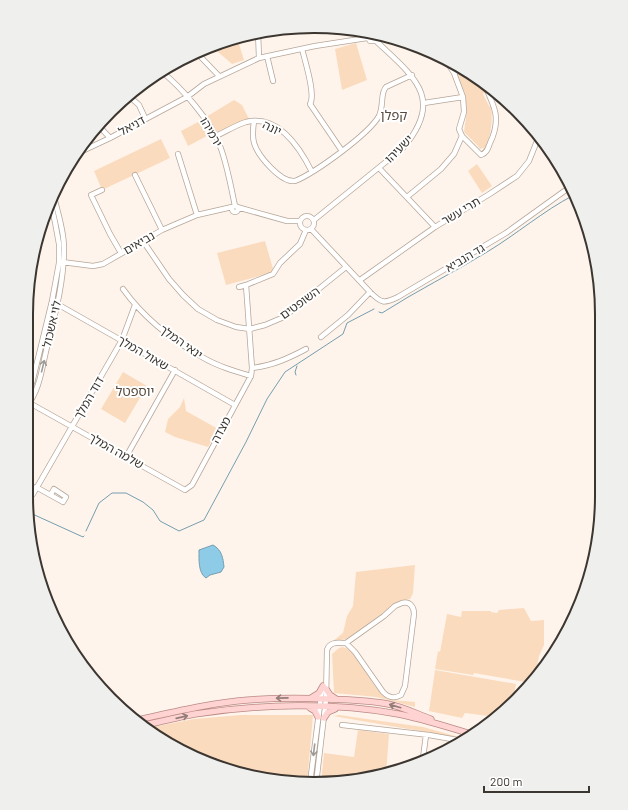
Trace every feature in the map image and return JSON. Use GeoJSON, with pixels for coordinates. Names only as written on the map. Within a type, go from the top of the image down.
{"type":"FeatureCollection","features":[{"type":"Feature","properties":{"kind":"main road"},"geometry":{"type":"LineString","coordinates":[[310,698],[325,688],[331,696],[338,699]]}},
{"type":"Feature","properties":{"kind":"main road"},"geometry":{"type":"LineString","coordinates":[[143,719],[192,708],[248,700],[310,698],[374,702],[393,705],[458,730]]}},
{"type":"Feature","properties":{"kind":"main road"},"geometry":{"type":"LineString","coordinates":[[308,707],[314,710],[321,718],[338,708]]}},
{"type":"Feature","properties":{"kind":"main road"},"geometry":{"type":"LineString","coordinates":[[149,724],[193,714],[216,711],[251,708],[322,707],[401,714],[466,732]]}},
{"type":"Feature","properties":{"kind":"street"},"geometry":{"type":"LineString","coordinates":[[186,97],[204,84],[259,58],[358,36]]}},
{"type":"Feature","properties":{"kind":"street"},"geometry":{"type":"LineString","coordinates":[[258,38],[259,58]]}},
{"type":"Feature","properties":{"kind":"street"},"geometry":{"type":"LineString","coordinates":[[369,38],[370,41],[375,40],[412,75],[420,90],[424,103],[463,97]]}},
{"type":"Feature","properties":{"kind":"street"},"geometry":{"type":"LineString","coordinates":[[302,49],[311,90],[312,101],[310,104],[342,151]]}},
{"type":"Feature","properties":{"kind":"street"},"geometry":{"type":"LineString","coordinates":[[267,56],[273,81]]}},
{"type":"Feature","properties":{"kind":"street"},"geometry":{"type":"LineString","coordinates":[[201,57],[219,76]]}},
{"type":"Feature","properties":{"kind":"street"},"geometry":{"type":"LineString","coordinates":[[452,70],[463,97],[464,112],[459,129],[462,136],[481,155],[485,153],[494,134],[496,114],[495,107],[489,94]]}},
{"type":"Feature","properties":{"kind":"street","name":"ירמיהו"},"geometry":{"type":"LineString","coordinates":[[167,75],[202,115],[216,136],[221,147],[235,209]]}},
{"type":"Feature","properties":{"kind":"street"},"geometry":{"type":"LineString","coordinates":[[254,121],[254,144],[264,159],[287,181],[291,182],[299,180],[342,151],[375,122],[382,108],[384,89],[412,75]]}},
{"type":"Feature","properties":{"kind":"street","name":"דניאל"},"geometry":{"type":"LineString","coordinates":[[87,149],[186,97]]}},
{"type":"Feature","properties":{"kind":"street"},"geometry":{"type":"LineString","coordinates":[[133,100],[139,105],[145,118]]}},
{"type":"Feature","properties":{"kind":"street","name":"ישעיהו"},"geometry":{"type":"LineString","coordinates":[[314,220],[403,148],[415,133],[423,114],[424,103]]}},
{"type":"Feature","properties":{"kind":"street","name":"יונה"},"geometry":{"type":"LineString","coordinates":[[216,136],[245,122],[260,121],[269,124],[280,130],[291,139],[299,148],[312,172]]}},
{"type":"Feature","properties":{"kind":"street"},"geometry":{"type":"LineString","coordinates":[[102,130],[110,138]]}},
{"type":"Feature","properties":{"kind":"street"},"geometry":{"type":"LineString","coordinates":[[407,197],[441,169],[454,154],[462,136]]}},
{"type":"Feature","properties":{"kind":"street","name":"תרי עשר"},"geometry":{"type":"LineString","coordinates":[[379,168],[435,226],[517,176],[529,161],[536,142]]}},
{"type":"Feature","properties":{"kind":"street"},"geometry":{"type":"LineString","coordinates":[[178,154],[197,215]]}},
{"type":"Feature","properties":{"kind":"street"},"geometry":{"type":"LineString","coordinates":[[134,175],[162,230]]}},
{"type":"Feature","properties":{"kind":"street"},"geometry":{"type":"LineString","coordinates":[[102,190],[91,195],[110,234],[122,253]]}},
{"type":"Feature","properties":{"kind":"street","name":"גד הנביא"},"geometry":{"type":"LineString","coordinates":[[360,280],[370,292],[382,302],[398,297],[506,233],[566,190]]}},
{"type":"Feature","properties":{"kind":"street"},"geometry":{"type":"LineString","coordinates":[[55,203],[64,246],[61,262]]}},
{"type":"Feature","properties":{"kind":"street","name":"נביאים"},"geometry":{"type":"LineString","coordinates":[[61,262],[93,266],[103,264],[162,230],[197,215],[219,211],[235,209],[251,210],[287,221],[300,221]]}},
{"type":"Feature","properties":{"kind":"street"},"geometry":{"type":"LineString","coordinates":[[52,211],[61,262]]}},
{"type":"Feature","properties":{"kind":"street"},"geometry":{"type":"LineString","coordinates":[[239,287],[273,274],[280,263],[300,244],[309,230],[314,224],[314,220],[307,216],[303,217],[300,221],[300,227],[309,230],[360,280],[435,226]]}},
{"type":"Feature","properties":{"kind":"street","name":"השופטים"},"geometry":{"type":"LineString","coordinates":[[143,241],[169,279],[198,309],[217,320],[236,327],[250,329],[265,325],[284,317],[346,267]]}},
{"type":"Feature","properties":{"kind":"street","name":"לוי אשכול"},"geometry":{"type":"LineString","coordinates":[[33,379],[61,262]]}},
{"type":"Feature","properties":{"kind":"street","name":"לוי אשכול"},"geometry":{"type":"LineString","coordinates":[[33,393],[38,384],[58,304],[61,262]]}},
{"type":"Feature","properties":{"kind":"street","name":"מצדה"},"geometry":{"type":"LineString","coordinates":[[184,490],[192,485],[251,376],[250,329],[246,285]]}},
{"type":"Feature","properties":{"kind":"street","name":"ינאי המלך"},"geometry":{"type":"LineString","coordinates":[[123,289],[135,305],[166,333],[202,358],[229,370],[251,376]]}},
{"type":"Feature","properties":{"kind":"street"},"geometry":{"type":"LineString","coordinates":[[321,337],[348,315],[370,292]]}},
{"type":"Feature","properties":{"kind":"street","name":"שאול המלך"},"geometry":{"type":"LineString","coordinates":[[52,301],[235,404]]}},
{"type":"Feature","properties":{"kind":"street","name":"דוד המלך"},"geometry":{"type":"LineString","coordinates":[[33,494],[122,340],[135,305]]}},
{"type":"Feature","properties":{"kind":"street"},"geometry":{"type":"LineString","coordinates":[[252,368],[262,367],[278,362],[306,349]]}},
{"type":"Feature","properties":{"kind":"street"},"geometry":{"type":"LineString","coordinates":[[126,457],[175,370]]}},
{"type":"Feature","properties":{"kind":"street","name":"שלמה המלך"},"geometry":{"type":"LineString","coordinates":[[33,405],[184,490]]}},
{"type":"Feature","properties":{"kind":"street"},"geometry":{"type":"LineString","coordinates":[[36,487],[50,494]]}},
{"type":"Feature","properties":{"kind":"street"},"geometry":{"type":"LineString","coordinates":[[317,777],[325,688],[326,654],[328,647],[334,643],[346,643],[351,640],[395,606],[405,602],[409,603],[414,608],[405,686],[401,695],[393,698],[385,694],[355,652],[346,643]]}},
{"type":"Feature","properties":{"kind":"street"},"geometry":{"type":"LineString","coordinates":[[351,640],[351,648]]}},
{"type":"Feature","properties":{"kind":"street"},"geometry":{"type":"LineString","coordinates":[[311,777],[321,718]]}},
{"type":"Feature","properties":{"kind":"street"},"geometry":{"type":"LineString","coordinates":[[342,725],[454,739]]}},
{"type":"Feature","properties":{"kind":"street"},"geometry":{"type":"LineString","coordinates":[[424,755],[426,735]]}},
{"type":"Feature","properties":{"kind":"shaded area"},"geometry":{"type":"Polygon","coordinates":[[[356,43],[367,80],[342,90],[335,49],[356,43]]]}},
{"type":"Feature","properties":{"kind":"shaded area"},"geometry":{"type":"Polygon","coordinates":[[[239,44],[244,60],[232,64],[216,51],[239,44]]]}},
{"type":"Feature","properties":{"kind":"shaded area"},"geometry":{"type":"Polygon","coordinates":[[[453,70],[484,90],[485,92],[483,94],[491,107],[492,122],[490,132],[486,147],[480,149],[464,132],[467,110],[465,93],[453,70]]]}},
{"type":"Feature","properties":{"kind":"shaded area"},"geometry":{"type":"Polygon","coordinates":[[[234,100],[242,105],[249,119],[217,133],[206,117],[234,100]]]}},
{"type":"Feature","properties":{"kind":"shaded area"},"geometry":{"type":"Polygon","coordinates":[[[200,121],[207,136],[188,146],[181,131],[200,121]]]}},
{"type":"Feature","properties":{"kind":"shaded area"},"geometry":{"type":"Polygon","coordinates":[[[161,139],[170,158],[102,190],[94,171],[161,139]]]}},
{"type":"Feature","properties":{"kind":"shaded area"},"geometry":{"type":"Polygon","coordinates":[[[477,164],[492,186],[482,193],[468,171],[477,164]]]}},
{"type":"Feature","properties":{"kind":"shaded area"},"geometry":{"type":"Polygon","coordinates":[[[265,241],[274,272],[226,285],[217,253],[265,241]]]}},
{"type":"Feature","properties":{"kind":"shaded area"},"geometry":{"type":"Polygon","coordinates":[[[123,372],[147,386],[125,423],[101,409],[123,372]]]}},
{"type":"Feature","properties":{"kind":"shaded area"},"geometry":{"type":"Polygon","coordinates":[[[184,398],[186,411],[218,429],[208,447],[175,437],[165,432],[168,419],[180,407],[184,398]]]}},
{"type":"Feature","properties":{"kind":"shaded area"},"geometry":{"type":"Polygon","coordinates":[[[415,565],[413,593],[410,599],[396,603],[349,639],[333,641],[343,633],[347,616],[353,606],[356,572],[415,565]]]}},
{"type":"Feature","properties":{"kind":"shaded area"},"geometry":{"type":"Polygon","coordinates":[[[524,608],[531,621],[544,620],[544,645],[539,656],[537,667],[524,682],[474,673],[473,675],[435,669],[438,651],[440,652],[447,614],[461,617],[462,611],[491,611],[497,613],[499,610],[524,608]]]}},
{"type":"Feature","properties":{"kind":"shaded area"},"geometry":{"type":"Polygon","coordinates":[[[343,647],[355,656],[376,687],[388,698],[393,700],[415,702],[415,707],[376,697],[334,693],[332,654],[339,648],[343,647]]]}},
{"type":"Feature","properties":{"kind":"shaded area"},"geometry":{"type":"Polygon","coordinates":[[[435,670],[516,684],[513,695],[488,716],[465,713],[462,718],[429,711],[435,670]]]}},
{"type":"Feature","properties":{"kind":"shaded area"},"geometry":{"type":"Polygon","coordinates":[[[240,715],[313,715],[308,777],[277,775],[259,772],[224,762],[206,756],[173,739],[154,727],[194,719],[240,715]]]}},
{"type":"Feature","properties":{"kind":"shaded area"},"geometry":{"type":"Polygon","coordinates":[[[339,715],[423,727],[458,737],[457,737],[333,716],[339,715]]]}},
{"type":"Feature","properties":{"kind":"shaded area"},"geometry":{"type":"Polygon","coordinates":[[[358,730],[389,734],[387,767],[351,775],[322,777],[324,753],[354,757],[358,730]]]}},
{"type":"Feature","properties":{"kind":"water"},"geometry":{"type":"Polygon","coordinates":[[[213,545],[220,552],[224,567],[221,572],[210,575],[206,578],[203,576],[200,569],[199,550],[213,545]]]}},
{"type":"Feature","properties":{"kind":"waterway"},"geometry":{"type":"LineString","coordinates":[[379,312],[382,313],[474,260],[570,197]]}},
{"type":"Feature","properties":{"kind":"waterway"},"geometry":{"type":"LineString","coordinates":[[86,531],[99,503],[112,493],[126,493],[143,502],[153,510],[160,521],[179,531],[204,520],[246,442],[267,399],[285,372],[343,334],[347,323],[374,309]]}},
{"type":"Feature","properties":{"kind":"waterway"},"geometry":{"type":"LineString","coordinates":[[296,375],[295,372],[297,366]]}},
{"type":"Feature","properties":{"kind":"waterway"},"geometry":{"type":"LineString","coordinates":[[34,515],[83,537],[84,536]]}},
{"type":"Feature","properties":{"kind":"district","name":"קפלן"},"geometry":{"type":"Point","coordinates":[394,115]}},
{"type":"Feature","properties":{"kind":"district","name":"יוספטל"},"geometry":{"type":"Point","coordinates":[135,391]}}]}
